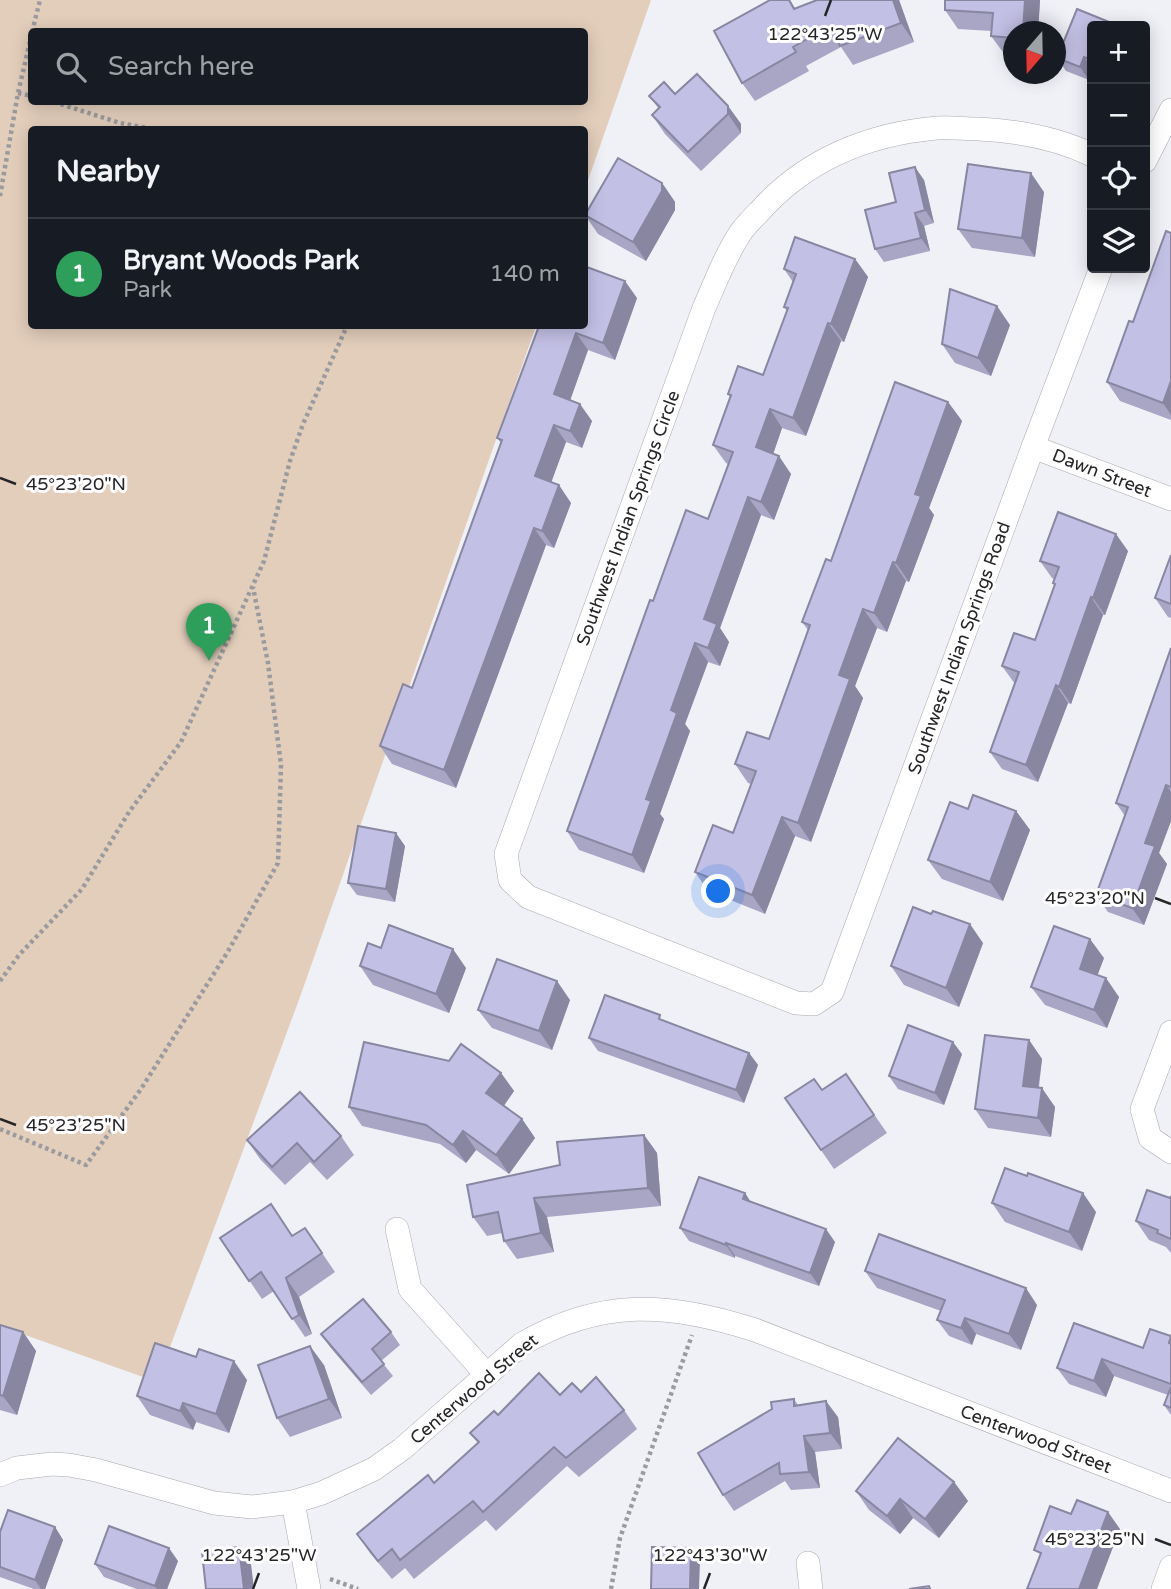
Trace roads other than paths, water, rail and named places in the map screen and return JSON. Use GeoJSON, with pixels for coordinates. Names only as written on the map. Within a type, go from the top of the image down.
{"type":"FeatureCollection","features":[{"type":"Feature","properties":{"kind":"street"},"geometry":{"type":"LineString","coordinates":[[1150,151],[1171,110]]}},
{"type":"Feature","properties":{"kind":"street","name":"Southwest Indian Springs Circle"},"geometry":{"type":"LineString","coordinates":[[796,1003],[528,897],[510,880],[506,854],[704,308],[741,232],[773,196],[794,179],[843,150],[891,134],[939,128],[999,130],[1055,141],[1087,153]]}},
{"type":"Feature","properties":{"kind":"street","name":"Southwest Indian Springs Road"},"geometry":{"type":"LineString","coordinates":[[796,1003],[814,1004],[832,992],[1099,273]]}},
{"type":"Feature","properties":{"kind":"street","name":"Dawn Street"},"geometry":{"type":"LineString","coordinates":[[1033,447],[1171,499]]}},
{"type":"Feature","properties":{"kind":"street"},"geometry":{"type":"LineString","coordinates":[[1171,1032],[1142,1109],[1150,1138],[1171,1152]]}},
{"type":"Feature","properties":{"kind":"street"},"geometry":{"type":"LineString","coordinates":[[397,1229],[410,1289],[488,1376]]}},
{"type":"Feature","properties":{"kind":"street","name":"Centerwood Street"},"geometry":{"type":"LineString","coordinates":[[0,1475],[17,1468],[69,1465],[214,1503],[252,1507],[293,1502],[322,1493],[374,1469],[522,1345],[543,1332],[570,1320],[599,1312],[663,1309],[699,1315],[755,1330],[1171,1491]]}},
{"type":"Feature","properties":{"kind":"street"},"geometry":{"type":"LineString","coordinates":[[293,1502],[309,1589]]}},
{"type":"Feature","properties":{"kind":"street"},"geometry":{"type":"LineString","coordinates":[[808,1563],[811,1589]]}},
{"type":"Feature","properties":{"kind":"street"},"geometry":{"type":"LineString","coordinates":[[1163,1589],[1171,1566]]}},
{"type":"Feature","properties":{"kind":"place","name":"Bryant Woods Park"},"geometry":{"type":"Point","coordinates":[209,661]}}]}
